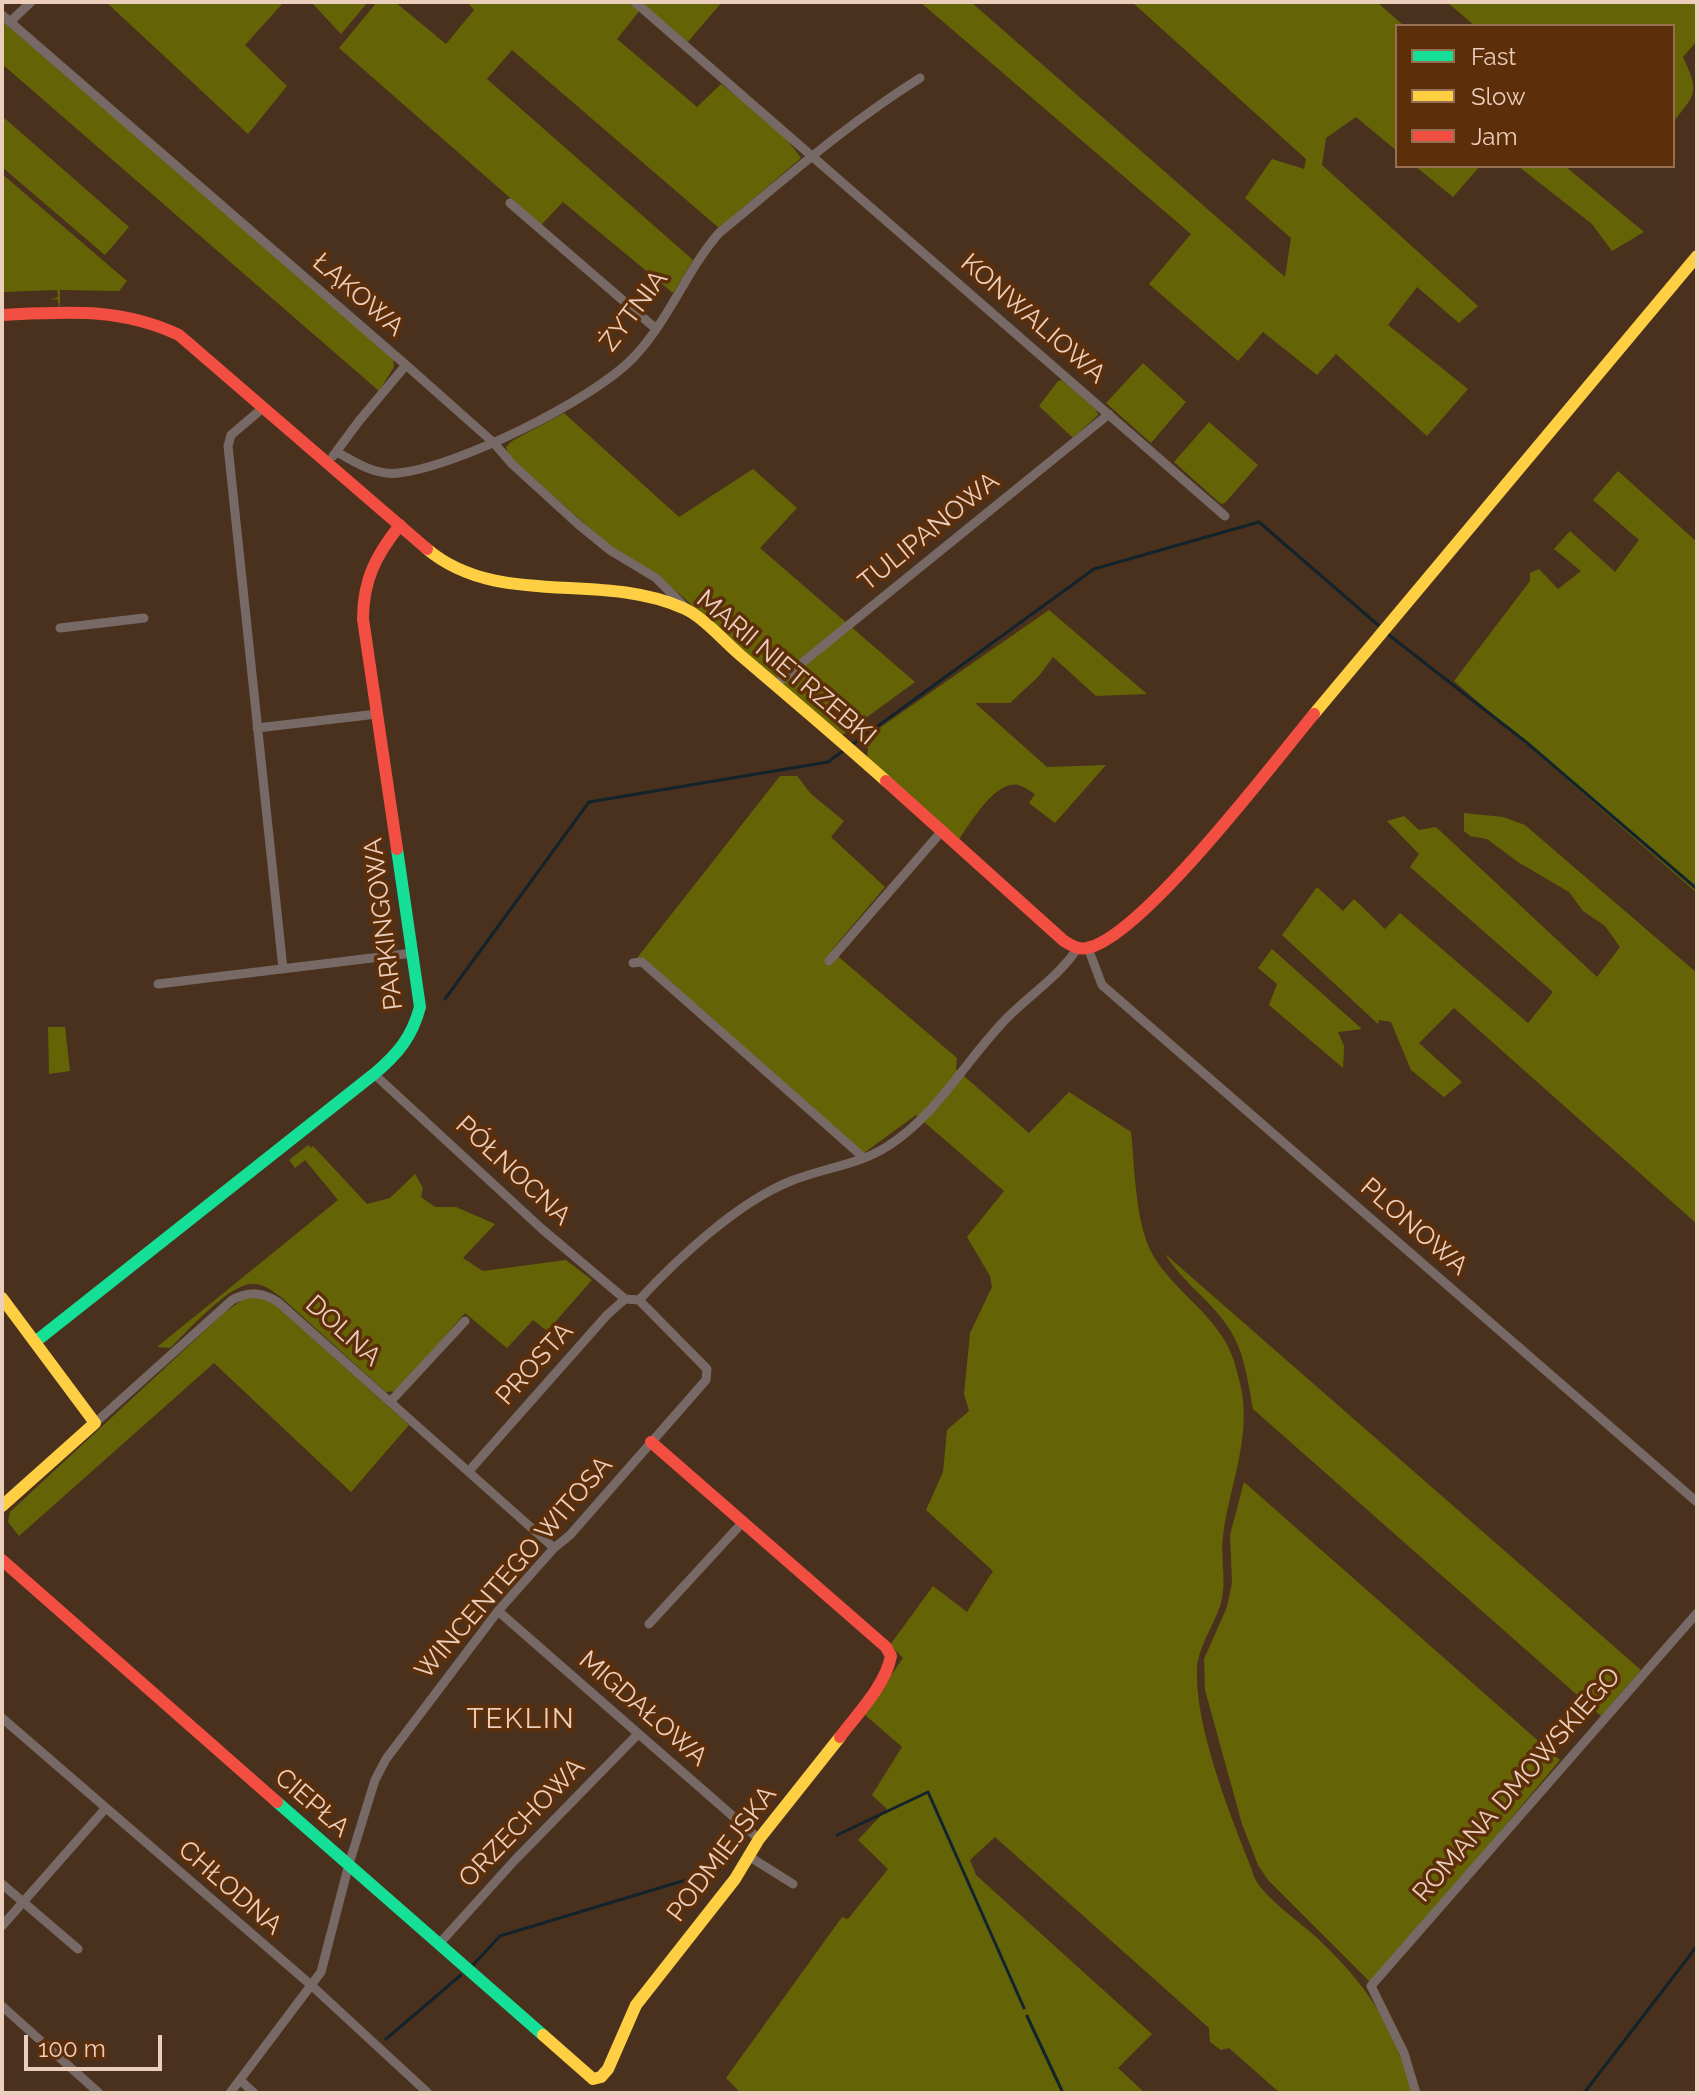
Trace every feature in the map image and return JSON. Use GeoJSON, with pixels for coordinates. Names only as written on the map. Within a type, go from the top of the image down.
{"type":"FeatureCollection","features":[{"type":"Feature","properties":{"kind":"street"},"geometry":{"type":"LineString","coordinates":[[6,19],[31,2]]}},
{"type":"Feature","properties":{"kind":"street","name":"KONWALIOWA"},"geometry":{"type":"LineString","coordinates":[[635,2],[1225,516]]}},
{"type":"Feature","properties":{"kind":"street","name":"ŁĄKOWA"},"geometry":{"type":"LineString","coordinates":[[6,19],[406,365],[494,443],[512,464],[579,525],[611,551],[656,578],[685,608]]}},
{"type":"Feature","properties":{"kind":"street","name":"ŻYTNIA"},"geometry":{"type":"LineString","coordinates":[[332,458],[380,473],[398,474],[494,443],[599,385],[633,358],[719,233],[811,157],[920,78]]}},
{"type":"Feature","properties":{"kind":"street"},"geometry":{"type":"LineString","coordinates":[[510,203],[655,328]]}},
{"type":"Feature","properties":{"kind":"street"},"geometry":{"type":"LineString","coordinates":[[625,1299],[639,1300],[685,1253],[757,1200],[790,1181],[864,1158],[889,1146],[921,1119],[1007,1018],[1082,948],[1122,928],[1163,890],[1202,848],[1697,256]]}},
{"type":"Feature","properties":{"kind":"street","name":"MARII NIETRZEBKI"},"geometry":{"type":"LineString","coordinates":[[2,315],[101,312],[142,318],[179,335],[264,407],[332,458],[444,563],[469,575],[498,583],[614,589],[685,608],[776,684],[1064,941],[1082,948]]}},
{"type":"Feature","properties":{"kind":"street"},"geometry":{"type":"LineString","coordinates":[[332,458],[406,365]]}},
{"type":"Feature","properties":{"kind":"street"},"geometry":{"type":"LineString","coordinates":[[264,407],[231,435],[228,446],[283,969]]}},
{"type":"Feature","properties":{"kind":"street","name":"TULIPANOWA"},"geometry":{"type":"LineString","coordinates":[[776,684],[1109,414]]}},
{"type":"Feature","properties":{"kind":"street","name":"PARKINGOWA"},"geometry":{"type":"LineString","coordinates":[[35,1342],[374,1074],[400,1052],[415,1032],[420,1007],[362,596],[366,576],[376,555],[400,525]]}},
{"type":"Feature","properties":{"kind":"street"},"geometry":{"type":"LineString","coordinates":[[60,628],[144,618]]}},
{"type":"Feature","properties":{"kind":"street"},"geometry":{"type":"LineString","coordinates":[[257,728],[377,714]]}},
{"type":"Feature","properties":{"kind":"street"},"geometry":{"type":"LineString","coordinates":[[829,961],[942,831]]}},
{"type":"Feature","properties":{"kind":"street","name":"PLONOWA"},"geometry":{"type":"LineString","coordinates":[[1082,948],[1102,985],[1697,1502]]}},
{"type":"Feature","properties":{"kind":"street"},"geometry":{"type":"LineString","coordinates":[[158,984],[413,953]]}},
{"type":"Feature","properties":{"kind":"street"},"geometry":{"type":"LineString","coordinates":[[633,963],[642,962],[864,1158]]}},
{"type":"Feature","properties":{"kind":"street","name":"PÓŁNOCNA"},"geometry":{"type":"LineString","coordinates":[[374,1074],[542,1229],[625,1299]]}},
{"type":"Feature","properties":{"kind":"street","name":"DOLNA"},"geometry":{"type":"LineString","coordinates":[[95,1423],[225,1305],[248,1293],[264,1294],[278,1302],[554,1548]]}},
{"type":"Feature","properties":{"kind":"street"},"geometry":{"type":"LineString","coordinates":[[2,1298],[95,1423],[2,1506]]}},
{"type":"Feature","properties":{"kind":"street","name":"PROSTA"},"geometry":{"type":"LineString","coordinates":[[469,1471],[607,1315],[625,1299]]}},
{"type":"Feature","properties":{"kind":"street","name":"WINCENTEGO WITOSA"},"geometry":{"type":"LineString","coordinates":[[230,2093],[321,1972],[349,1864],[375,1780],[386,1759],[498,1611],[554,1548],[570,1535],[707,1377],[693,1353],[639,1300]]}},
{"type":"Feature","properties":{"kind":"street"},"geometry":{"type":"LineString","coordinates":[[390,1402],[465,1321]]}},
{"type":"Feature","properties":{"kind":"street"},"geometry":{"type":"LineString","coordinates":[[649,1624],[742,1523],[651,1442]]}},
{"type":"Feature","properties":{"kind":"street","name":"PODMIEJSKA"},"geometry":{"type":"LineString","coordinates":[[593,2079],[601,2077],[608,2069],[636,2005],[750,1857],[759,1839],[865,1705],[889,1666],[891,1656],[886,1647],[742,1523]]}},
{"type":"Feature","properties":{"kind":"street","name":"CIEPŁA"},"geometry":{"type":"LineString","coordinates":[[2,1560],[593,2079]]}},
{"type":"Feature","properties":{"kind":"street","name":"MIGDAŁOWA"},"geometry":{"type":"LineString","coordinates":[[498,1611],[759,1839]]}},
{"type":"Feature","properties":{"kind":"street","name":"ROMANA DMOWSKIEGO"},"geometry":{"type":"LineString","coordinates":[[1416,2093],[1404,2053],[1371,1986],[1697,1613]]}},
{"type":"Feature","properties":{"kind":"street","name":"CHŁODNA"},"geometry":{"type":"LineString","coordinates":[[2,1718],[311,1985],[428,2093]]}},
{"type":"Feature","properties":{"kind":"street","name":"ORZECHOWA"},"geometry":{"type":"LineString","coordinates":[[439,1944],[514,1861],[638,1734]]}},
{"type":"Feature","properties":{"kind":"street"},"geometry":{"type":"LineString","coordinates":[[2,1926],[105,1809]]}},
{"type":"Feature","properties":{"kind":"street"},"geometry":{"type":"LineString","coordinates":[[750,1857],[793,1884]]}},
{"type":"Feature","properties":{"kind":"street"},"geometry":{"type":"LineString","coordinates":[[2,1884],[78,1949]]}},
{"type":"Feature","properties":{"kind":"street"},"geometry":{"type":"LineString","coordinates":[[2,2006],[99,2093]]}},
{"type":"Feature","properties":{"kind":"street"},"geometry":{"type":"LineString","coordinates":[[240,2080],[254,2093]]}},
{"type":"Feature","properties":{"kind":"shaded area"},"geometry":{"type":"Polygon","coordinates":[[[106,2],[284,2],[245,45],[287,86],[248,134],[106,2]]]}},
{"type":"Feature","properties":{"kind":"shaded area"},"geometry":{"type":"Polygon","coordinates":[[[311,2],[368,2],[341,34],[311,2]]]}},
{"type":"Feature","properties":{"kind":"shaded area"},"geometry":{"type":"Polygon","coordinates":[[[377,2],[395,2],[446,44],[474,10],[467,2],[631,2],[640,10],[617,39],[697,107],[721,84],[774,128],[801,158],[719,228],[512,50],[487,79],[693,260],[673,293],[563,202],[541,225],[339,48],[377,2]]]}},
{"type":"Feature","properties":{"kind":"shaded area"},"geometry":{"type":"Polygon","coordinates":[[[638,2],[722,2],[686,44],[638,2]]]}},
{"type":"Feature","properties":{"kind":"shaded area"},"geometry":{"type":"Polygon","coordinates":[[[920,2],[971,2],[1285,277],[1291,238],[1245,198],[1272,159],[1304,169],[1306,159],[1132,2],[1377,2],[1402,24],[1395,24],[1395,149],[1356,117],[1326,138],[1322,165],[1478,306],[1459,323],[1417,287],[1388,325],[1468,389],[1427,436],[1336,354],[1317,375],[1263,332],[1238,361],[1149,284],[1191,234],[920,2]]]}},
{"type":"Feature","properties":{"kind":"shaded area"},"geometry":{"type":"Polygon","coordinates":[[[1447,2],[1697,2],[1697,41],[1683,57],[1692,78],[1693,92],[1675,120],[1675,24],[1473,24],[1447,2]]]}},
{"type":"Feature","properties":{"kind":"shaded area"},"geometry":{"type":"Polygon","coordinates":[[[2,21],[393,357],[394,367],[379,391],[2,64],[2,21]]]}},
{"type":"Feature","properties":{"kind":"shaded area"},"geometry":{"type":"Polygon","coordinates":[[[2,116],[129,227],[105,255],[2,167],[2,116]]]}},
{"type":"Feature","properties":{"kind":"shaded area"},"geometry":{"type":"Polygon","coordinates":[[[1417,168],[1478,168],[1453,197],[1417,168]]]}},
{"type":"Feature","properties":{"kind":"shaded area"},"geometry":{"type":"Polygon","coordinates":[[[1521,168],[1567,168],[1644,232],[1612,251],[1592,224],[1521,168]]]}},
{"type":"Feature","properties":{"kind":"shaded area"},"geometry":{"type":"Polygon","coordinates":[[[2,174],[127,281],[119,291],[60,290],[60,308],[57,299],[50,300],[58,297],[57,290],[2,292],[2,174]]]}},
{"type":"Feature","properties":{"kind":"shaded area"},"geometry":{"type":"Polygon","coordinates":[[[1143,363],[1186,402],[1151,443],[1106,403],[1143,363]]]}},
{"type":"Feature","properties":{"kind":"shaded area"},"geometry":{"type":"Polygon","coordinates":[[[1062,380],[1096,409],[1098,415],[1073,438],[1039,406],[1062,380]]]}},
{"type":"Feature","properties":{"kind":"shaded area"},"geometry":{"type":"Polygon","coordinates":[[[564,413],[679,517],[753,469],[797,508],[760,548],[915,682],[841,736],[660,577],[611,547],[509,456],[506,447],[512,441],[564,413]]]}},
{"type":"Feature","properties":{"kind":"shaded area"},"geometry":{"type":"Polygon","coordinates":[[[1209,422],[1258,465],[1221,504],[1174,462],[1209,422]]]}},
{"type":"Feature","properties":{"kind":"shaded area"},"geometry":{"type":"Polygon","coordinates":[[[1618,471],[1697,542],[1697,893],[1454,681],[1530,581],[1530,573],[1539,569],[1558,589],[1581,571],[1554,549],[1570,531],[1615,572],[1639,540],[1593,500],[1618,471]]]}},
{"type":"Feature","properties":{"kind":"shaded area"},"geometry":{"type":"Polygon","coordinates":[[[1049,610],[1147,694],[1096,696],[1053,657],[1039,676],[1010,703],[975,703],[1047,767],[1106,765],[1055,823],[1029,803],[1035,794],[1020,786],[1009,785],[992,796],[958,841],[867,759],[865,738],[1049,610]]]}},
{"type":"Feature","properties":{"kind":"shaded area"},"geometry":{"type":"Polygon","coordinates":[[[780,776],[797,776],[811,794],[844,821],[831,837],[885,887],[832,950],[957,1058],[956,1069],[1029,1133],[1069,1092],[1131,1132],[1137,1196],[1148,1244],[1170,1279],[1209,1319],[1225,1341],[1242,1392],[1241,1447],[1223,1536],[1223,1595],[1200,1654],[1197,1671],[1208,1745],[1234,1825],[1260,1887],[1334,1954],[1364,1989],[1387,2026],[1413,2093],[1280,2093],[1229,2048],[1221,2050],[1210,2042],[1209,2028],[995,1837],[970,1860],[976,1875],[1152,2034],[1118,2068],[1145,2093],[741,2093],[726,2078],[842,1917],[848,1919],[888,1869],[858,1840],[887,1809],[872,1795],[902,1747],[864,1714],[903,1658],[890,1645],[933,1586],[967,1612],[993,1571],[926,1510],[943,1472],[947,1430],[969,1411],[964,1394],[970,1333],[992,1287],[990,1276],[967,1237],[1004,1191],[916,1115],[864,1153],[637,958],[780,776]]]}},
{"type":"Feature","properties":{"kind":"shaded area"},"geometry":{"type":"Polygon","coordinates":[[[1464,813],[1503,817],[1525,825],[1697,973],[1697,1224],[1454,1008],[1419,1043],[1462,1082],[1444,1097],[1411,1070],[1391,1022],[1379,1020],[1378,1024],[1282,935],[1317,887],[1343,911],[1354,899],[1385,929],[1400,913],[1528,1023],[1553,992],[1410,867],[1419,854],[1387,821],[1404,816],[1419,830],[1436,827],[1597,977],[1620,947],[1605,926],[1583,911],[1569,892],[1518,862],[1487,839],[1470,836],[1464,831],[1464,813]]]}},
{"type":"Feature","properties":{"kind":"shaded area"},"geometry":{"type":"Polygon","coordinates":[[[1272,949],[1362,1029],[1338,1032],[1344,1046],[1343,1068],[1269,1005],[1277,984],[1258,968],[1272,949]]]}},
{"type":"Feature","properties":{"kind":"shaded area"},"geometry":{"type":"Polygon","coordinates":[[[48,1027],[65,1027],[70,1071],[49,1074],[48,1027]]]}},
{"type":"Feature","properties":{"kind":"shaded area"},"geometry":{"type":"Polygon","coordinates":[[[308,1145],[313,1146],[367,1204],[390,1198],[415,1174],[423,1188],[421,1197],[435,1207],[456,1207],[495,1224],[463,1258],[483,1271],[566,1260],[592,1280],[547,1331],[533,1320],[507,1348],[465,1313],[397,1391],[386,1392],[281,1297],[256,1284],[243,1286],[220,1300],[170,1348],[157,1347],[338,1200],[305,1160],[295,1168],[289,1160],[308,1145]]]}},
{"type":"Feature","properties":{"kind":"shaded area"},"geometry":{"type":"Polygon","coordinates":[[[1165,1254],[1641,1670],[1601,1716],[1253,1409],[1243,1358],[1230,1330],[1165,1254]]]}},
{"type":"Feature","properties":{"kind":"shaded area"},"geometry":{"type":"Polygon","coordinates":[[[261,1297],[274,1304],[409,1425],[351,1492],[214,1363],[19,1536],[8,1522],[10,1512],[225,1312],[245,1298],[261,1297]]]}},
{"type":"Feature","properties":{"kind":"shaded area"},"geometry":{"type":"Polygon","coordinates":[[[1244,1482],[1560,1760],[1377,1979],[1370,1982],[1268,1880],[1258,1865],[1242,1824],[1205,1690],[1204,1659],[1227,1607],[1232,1583],[1230,1535],[1244,1482]]]}},
{"type":"Feature","properties":{"kind":"waterway"},"geometry":{"type":"LineString","coordinates":[[853,744],[1094,569],[1259,522],[1378,625]]}},
{"type":"Feature","properties":{"kind":"waterway"},"geometry":{"type":"LineString","coordinates":[[1389,635],[1526,742],[1697,889]]}},
{"type":"Feature","properties":{"kind":"waterway"},"geometry":{"type":"LineString","coordinates":[[445,999],[589,802],[828,762],[843,751]]}},
{"type":"Feature","properties":{"kind":"waterway"},"geometry":{"type":"LineString","coordinates":[[837,1835],[928,1792],[1024,2008]]}},
{"type":"Feature","properties":{"kind":"waterway"},"geometry":{"type":"LineString","coordinates":[[472,1966],[500,1936],[719,1870]]}},
{"type":"Feature","properties":{"kind":"waterway"},"geometry":{"type":"LineString","coordinates":[[1584,2093],[1697,1946]]}},
{"type":"Feature","properties":{"kind":"waterway"},"geometry":{"type":"LineString","coordinates":[[386,2039],[461,1975]]}},
{"type":"Feature","properties":{"kind":"waterway"},"geometry":{"type":"LineString","coordinates":[[1027,2016],[1063,2093]]}},
{"type":"Feature","properties":{"kind":"traffic: fast"},"geometry":{"type":"LineString","coordinates":[[35,1342],[374,1074],[403,1044],[420,1007],[397,849]]}},
{"type":"Feature","properties":{"kind":"traffic: fast"},"geometry":{"type":"LineString","coordinates":[[277,1802],[543,2035]]}},
{"type":"Feature","properties":{"kind":"traffic: slow"},"geometry":{"type":"LineString","coordinates":[[1314,714],[1697,256]]}},
{"type":"Feature","properties":{"kind":"traffic: slow"},"geometry":{"type":"LineString","coordinates":[[427,549],[455,567],[485,578],[651,597],[690,611],[886,781]]}},
{"type":"Feature","properties":{"kind":"traffic: slow"},"geometry":{"type":"LineString","coordinates":[[2,1298],[95,1423],[2,1506]]}},
{"type":"Feature","properties":{"kind":"traffic: slow"},"geometry":{"type":"LineString","coordinates":[[543,2035],[593,2079],[601,2077],[608,2069],[636,2005],[735,1879],[759,1839],[840,1737]]}},
{"type":"Feature","properties":{"kind":"traffic: jam"},"geometry":{"type":"LineString","coordinates":[[2,315],[92,313],[135,320],[179,335],[427,549]]}},
{"type":"Feature","properties":{"kind":"traffic: jam"},"geometry":{"type":"LineString","coordinates":[[397,849],[363,619],[365,592],[372,569],[400,525]]}},
{"type":"Feature","properties":{"kind":"traffic: jam"},"geometry":{"type":"LineString","coordinates":[[886,781],[1064,941],[1078,948],[1087,948],[1111,937],[1172,882],[1314,714]]}},
{"type":"Feature","properties":{"kind":"traffic: jam"},"geometry":{"type":"LineString","coordinates":[[651,1442],[886,1647],[891,1656],[883,1678],[840,1737]]}},
{"type":"Feature","properties":{"kind":"traffic: jam"},"geometry":{"type":"LineString","coordinates":[[2,1560],[277,1802]]}},
{"type":"Feature","properties":{"kind":"district","name":"TEKLIN"},"geometry":{"type":"Point","coordinates":[521,1720]}}]}
